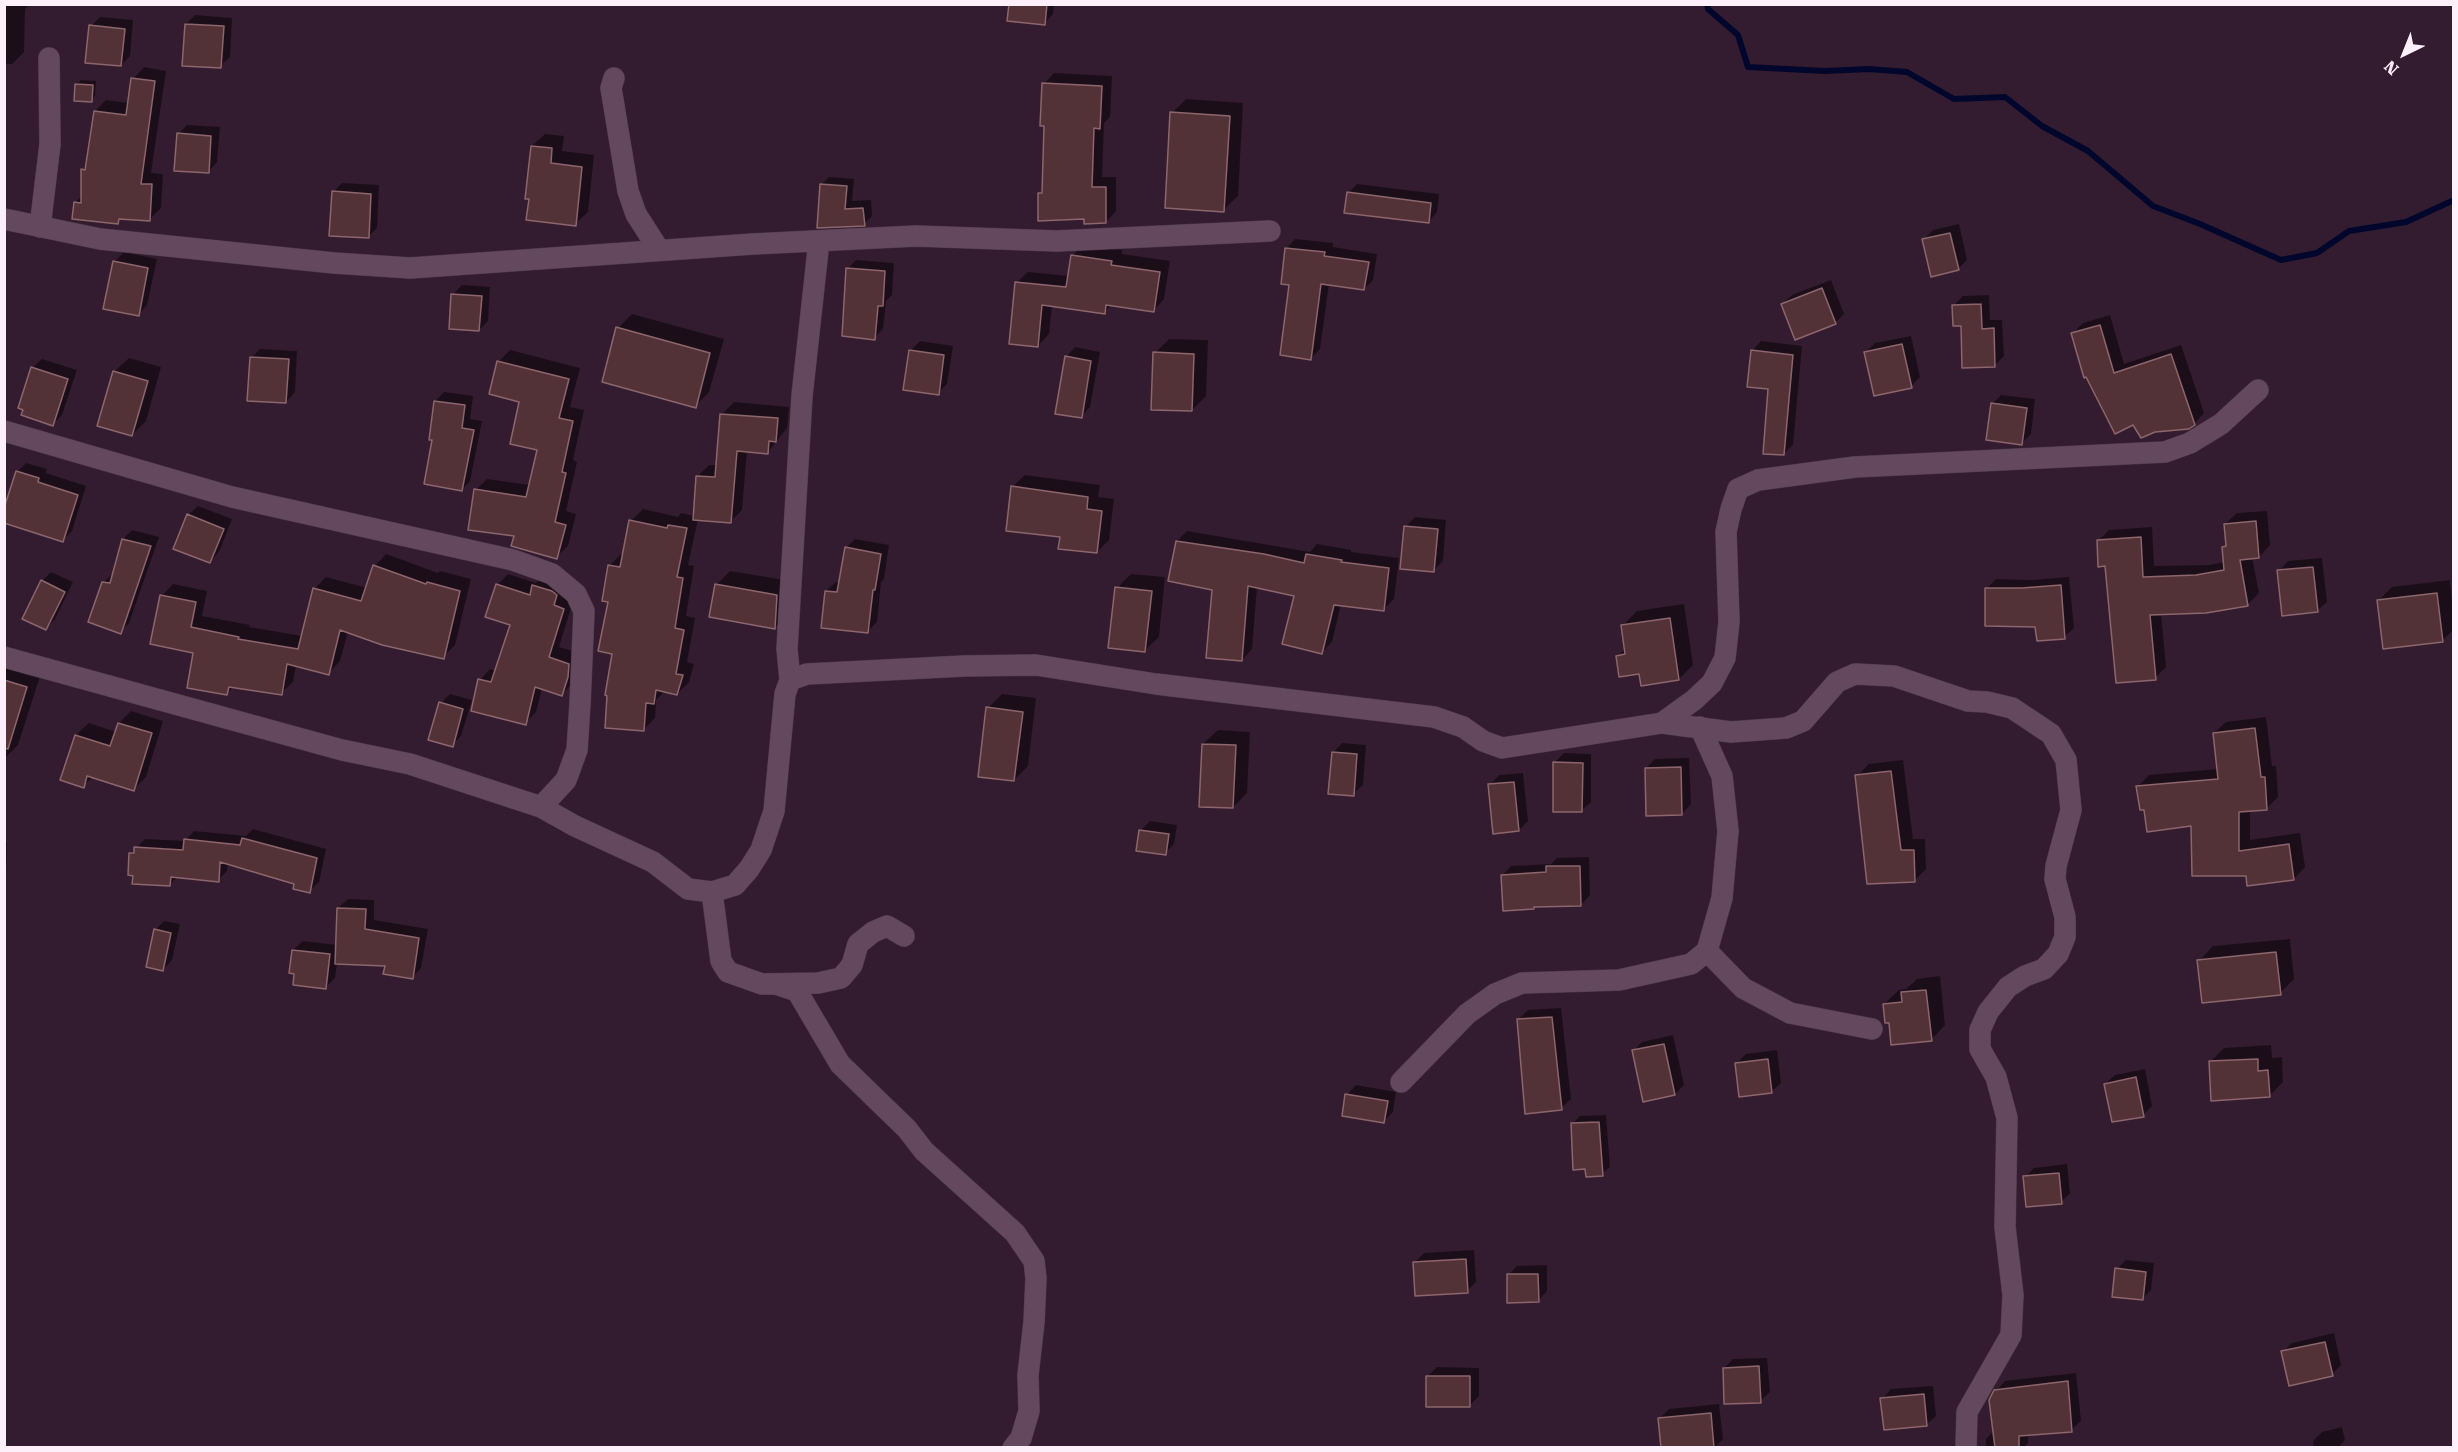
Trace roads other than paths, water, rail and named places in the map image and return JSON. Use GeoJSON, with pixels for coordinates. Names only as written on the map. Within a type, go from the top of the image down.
{"type":"FeatureCollection","features":[{"type":"Feature","properties":{"kind":"street"},"geometry":{"type":"LineString","coordinates":[[40,226],[50,144],[49,58]]}},
{"type":"Feature","properties":{"kind":"street"},"geometry":{"type":"LineString","coordinates":[[614,78],[611,88],[628,191],[636,214],[659,250]]}},
{"type":"Feature","properties":{"kind":"street"},"geometry":{"type":"LineString","coordinates":[[4,219],[100,239],[334,263],[410,268],[659,250],[916,236],[1057,241],[1270,231]]}},
{"type":"Feature","properties":{"kind":"street"},"geometry":{"type":"LineString","coordinates":[[4,657],[342,750],[410,764],[541,807],[575,826],[653,862],[688,889],[712,892],[735,885],[761,850],[774,811],[785,694],[790,680],[787,649],[802,396],[819,242]]}},
{"type":"Feature","properties":{"kind":"street"},"geometry":{"type":"LineString","coordinates":[[1662,723],[1694,700],[1712,683],[1725,658],[1729,622],[1726,532],[1738,489],[1758,480],[1855,467],[2165,452],[2190,443],[2221,424],[2258,390]]}},
{"type":"Feature","properties":{"kind":"street"},"geometry":{"type":"LineString","coordinates":[[4,431],[232,497],[513,560],[552,574],[576,594],[584,611],[580,704],[577,750],[566,780],[541,807]]}},
{"type":"Feature","properties":{"kind":"street"},"geometry":{"type":"LineString","coordinates":[[790,680],[807,674],[964,666],[1036,665],[1156,684],[1434,717],[1463,727],[1483,741],[1502,748],[1662,723],[1731,732],[1786,728],[1803,721],[1837,681],[1855,674],[1894,676],[1968,701],[1987,702],[2012,708],[2051,734],[2066,760],[2071,810],[2056,866],[2055,879],[2065,917],[2065,937],[2058,954],[2044,969],[2025,976],[2008,987],[1988,1012],[1980,1030],[1980,1049],[1996,1077],[2007,1118],[2005,1227],[2013,1295],[2011,1335],[1967,1412],[1965,1448]]}},
{"type":"Feature","properties":{"kind":"street"},"geometry":{"type":"LineString","coordinates":[[1401,1082],[1467,1014],[1495,994],[1522,983],[1619,980],[1691,964],[1707,951],[1722,898],[1728,831],[1722,776],[1700,727]]}},
{"type":"Feature","properties":{"kind":"street"},"geometry":{"type":"LineString","coordinates":[[712,892],[721,961],[728,972],[762,984],[818,983],[841,978],[852,965],[858,944],[873,932],[887,926],[904,936]]}},
{"type":"Feature","properties":{"kind":"street"},"geometry":{"type":"LineString","coordinates":[[1707,951],[1743,988],[1790,1013],[1872,1029]]}},
{"type":"Feature","properties":{"kind":"street"},"geometry":{"type":"LineString","coordinates":[[776,984],[797,991],[840,1064],[907,1129],[924,1151],[1015,1233],[1034,1261],[1036,1278],[1028,1375],[1029,1411],[1021,1438],[1013,1448]]}},
{"type":"Feature","properties":{"kind":"waterway"},"geometry":{"type":"LineString","coordinates":[[1707,4],[1708,9],[1738,35],[1748,67],[1825,71],[1869,69],[1907,72],[1954,99],[2005,97],[2042,126],[2088,151],[2153,206],[2281,260],[2317,253],[2349,231],[2406,222],[2454,200]]}}]}
